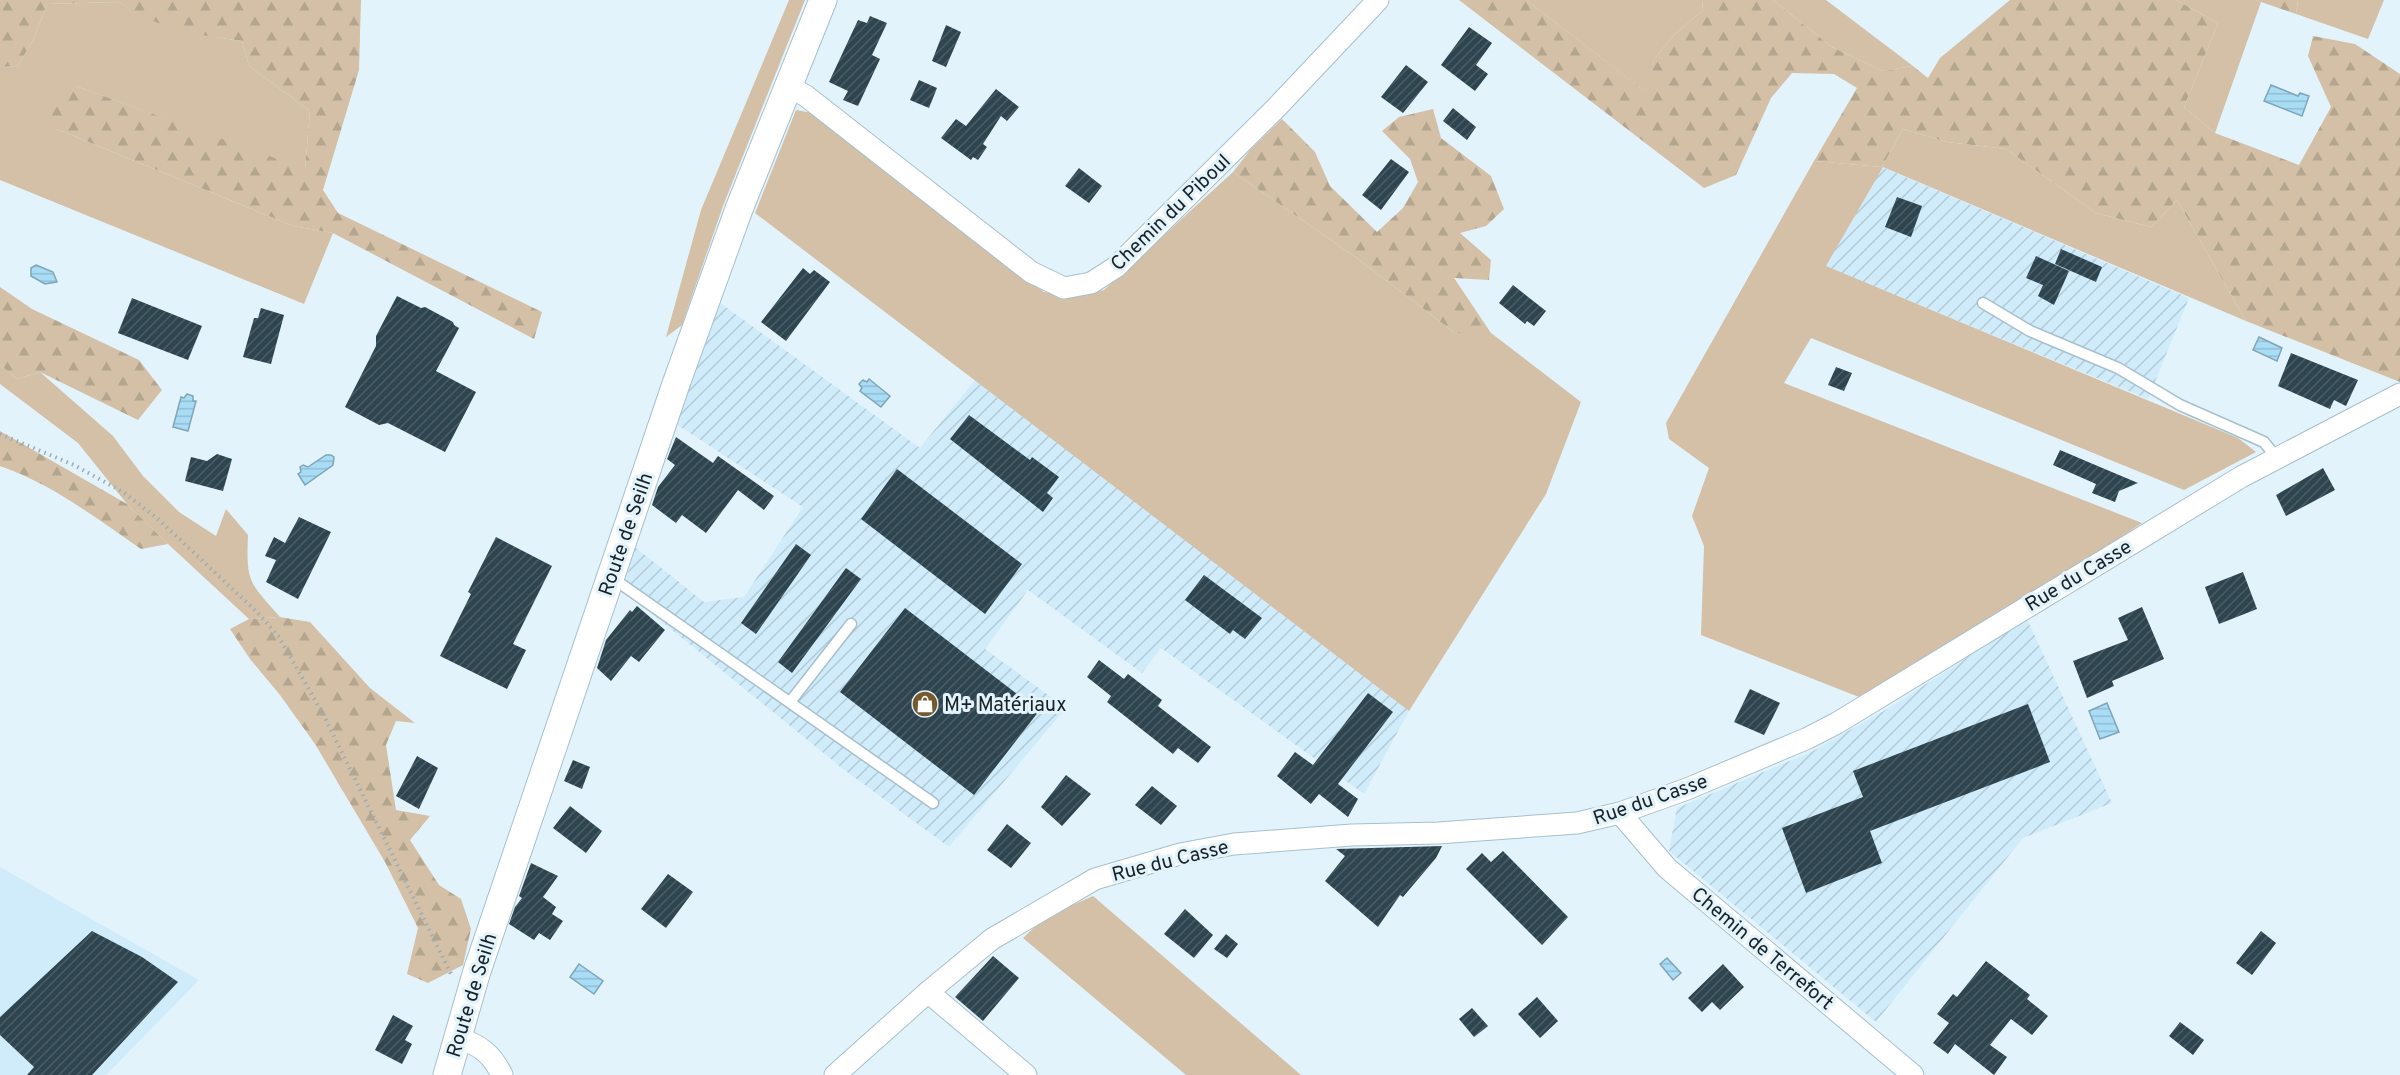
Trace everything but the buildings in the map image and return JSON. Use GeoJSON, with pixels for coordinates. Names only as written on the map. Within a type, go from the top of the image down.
{"type":"FeatureCollection","features":[{"type":"Feature","properties":{"kind":"street","name":"Route de Seilh"},"geometry":{"type":"LineString","coordinates":[[447,1075],[466,1006],[709,292],[823,0]]}},
{"type":"Feature","properties":{"kind":"street","name":"Chemin du Piboul"},"geometry":{"type":"LineString","coordinates":[[788,86],[806,96],[1031,272],[1064,288],[1090,283],[1116,267],[1268,117],[1378,0]]}},
{"type":"Feature","properties":{"kind":"street","name":"Rue du Casse"},"geometry":{"type":"LineString","coordinates":[[835,1075],[928,992],[992,939],[1095,879],[1170,856],[1234,844],[1577,823],[1620,813],[1697,785],[1808,738],[1837,723],[2276,457],[2400,394]]}},
{"type":"Feature","properties":{"kind":"street","name":"Chemin de Terrefort"},"geometry":{"type":"LineString","coordinates":[[1620,813],[1667,868],[1913,1075]]}},
{"type":"Feature","properties":{"kind":"street"},"geometry":{"type":"LineString","coordinates":[[928,992],[1020,1073]]}},
{"type":"Feature","properties":{"kind":"street"},"geometry":{"type":"LineString","coordinates":[[457,1038],[482,1048],[495,1061],[502,1075]]}},
{"type":"Feature","properties":{"kind":"lane"},"geometry":{"type":"LineString","coordinates":[[1983,303],[2030,331],[2118,368],[2180,405],[2264,442],[2276,457]]}},
{"type":"Feature","properties":{"kind":"lane"},"geometry":{"type":"LineString","coordinates":[[611,577],[933,802]]}},
{"type":"Feature","properties":{"kind":"lane"},"geometry":{"type":"LineString","coordinates":[[790,702],[850,624]]}},
{"type":"Feature","properties":{"kind":"path"},"geometry":{"type":"LineString","coordinates":[[0,434],[74,465],[123,492],[158,519],[256,611],[279,637],[324,714],[466,1006]]}},
{"type":"Feature","properties":{"kind":"shaded area"},"geometry":{"type":"Polygon","coordinates":[[[1882,167],[2189,298],[2148,399],[1825,266],[1882,167]]]}},
{"type":"Feature","properties":{"kind":"shaded area"},"geometry":{"type":"Polygon","coordinates":[[[719,302],[920,448],[975,380],[1409,711],[1364,794],[1161,648],[1142,673],[1028,590],[985,649],[1066,708],[949,847],[843,769],[623,590],[635,547],[704,602],[744,597],[803,507],[676,424],[719,302]]]}},
{"type":"Feature","properties":{"kind":"shaded area"},"geometry":{"type":"Polygon","coordinates":[[[2027,619],[2112,803],[2023,838],[1876,1022],[1669,851],[1677,808],[1811,752],[1887,709],[2027,619]]]}},
{"type":"Feature","properties":{"kind":"shaded area"},"geometry":{"type":"Polygon","coordinates":[[[0,867],[199,980],[106,1075],[0,1075],[0,867]]]}},
{"type":"Feature","properties":{"kind":"green space"},"geometry":{"type":"Polygon","coordinates":[[[0,0],[361,0],[359,70],[323,190],[338,213],[542,312],[534,339],[333,233],[293,226],[57,129],[45,97],[76,86],[305,169],[310,111],[249,66],[242,41],[188,33],[141,17],[119,2],[47,4],[34,38],[18,66],[0,67],[0,0]]]}},
{"type":"Feature","properties":{"kind":"green space"},"geometry":{"type":"Polygon","coordinates":[[[789,0],[805,0],[723,206],[682,325],[666,337],[701,210],[789,0]]]}},
{"type":"Feature","properties":{"kind":"green space"},"geometry":{"type":"Polygon","coordinates":[[[1459,0],[1526,0],[1646,92],[1654,59],[1674,35],[1702,11],[1703,0],[1773,0],[1832,47],[1883,71],[1913,66],[1928,78],[1940,58],[2010,0],[2176,0],[2218,23],[2184,107],[2215,133],[2299,165],[2331,107],[2308,56],[2313,36],[2355,44],[2400,74],[2400,382],[2246,321],[2177,200],[2151,227],[2096,213],[2006,149],[1947,142],[1903,129],[1882,167],[1814,161],[1857,88],[1834,74],[1792,73],[1771,98],[1736,175],[1704,188],[1459,0]]]}},
{"type":"Feature","properties":{"kind":"green space"},"geometry":{"type":"Polygon","coordinates":[[[1526,0],[1703,0],[1702,11],[1674,35],[1654,59],[1647,93],[1526,0]]]}},
{"type":"Feature","properties":{"kind":"green space"},"geometry":{"type":"Polygon","coordinates":[[[1773,0],[1826,0],[1913,66],[1883,71],[1832,47],[1773,0]]]}},
{"type":"Feature","properties":{"kind":"green space"},"geometry":{"type":"Polygon","coordinates":[[[2176,0],[2255,0],[2261,2],[2215,133],[2184,107],[2218,23],[2176,0]]]}},
{"type":"Feature","properties":{"kind":"green space"},"geometry":{"type":"Polygon","coordinates":[[[2255,0],[2298,0],[2296,14],[2261,2],[2255,0]]]}},
{"type":"Feature","properties":{"kind":"green space"},"geometry":{"type":"Polygon","coordinates":[[[2298,0],[2384,0],[2368,39],[2296,14],[2298,0]]]}},
{"type":"Feature","properties":{"kind":"green space"},"geometry":{"type":"Polygon","coordinates":[[[119,2],[148,18],[178,29],[242,41],[249,66],[310,111],[305,170],[76,86],[57,129],[293,226],[333,233],[304,304],[0,180],[0,67],[18,66],[34,38],[47,4],[119,2]]]}},
{"type":"Feature","properties":{"kind":"green space"},"geometry":{"type":"Polygon","coordinates":[[[1433,109],[1441,138],[1491,176],[1504,209],[1486,226],[1460,233],[1491,260],[1489,280],[1454,278],[1491,333],[1455,333],[1354,256],[1233,172],[1251,149],[1282,119],[1315,152],[1330,186],[1377,232],[1403,208],[1418,182],[1410,159],[1382,131],[1399,117],[1433,109]]]}},
{"type":"Feature","properties":{"kind":"green space"},"geometry":{"type":"Polygon","coordinates":[[[796,110],[812,113],[1044,292],[1075,297],[1104,290],[1233,172],[1354,256],[1455,333],[1491,333],[1581,402],[1546,494],[1409,711],[755,213],[796,110]]]}},
{"type":"Feature","properties":{"kind":"green space"},"geometry":{"type":"Polygon","coordinates":[[[1903,129],[1947,142],[2006,149],[2096,213],[2151,227],[2177,200],[2246,321],[1883,167],[1826,266],[2238,438],[2256,452],[2184,490],[1811,338],[1784,383],[2142,523],[2020,604],[1859,697],[1701,635],[1704,546],[1692,516],[1709,468],[1669,439],[1666,423],[1814,161],[1882,167],[1903,129]]]}},
{"type":"Feature","properties":{"kind":"green space"},"geometry":{"type":"Polygon","coordinates":[[[0,287],[32,309],[139,360],[162,390],[138,420],[40,372],[17,379],[0,365],[0,287]]]}},
{"type":"Feature","properties":{"kind":"green space"},"geometry":{"type":"Polygon","coordinates":[[[0,365],[17,379],[40,372],[113,436],[143,476],[179,512],[216,536],[226,509],[248,535],[248,563],[252,581],[280,617],[249,619],[127,504],[78,443],[0,384],[0,365]]]}},
{"type":"Feature","properties":{"kind":"green space"},"geometry":{"type":"Polygon","coordinates":[[[0,431],[127,504],[168,544],[141,549],[56,492],[0,466],[0,431]]]}},
{"type":"Feature","properties":{"kind":"green space"},"geometry":{"type":"Polygon","coordinates":[[[280,617],[310,622],[370,688],[415,723],[396,721],[386,745],[396,810],[430,816],[410,840],[439,885],[461,899],[471,929],[463,965],[428,983],[407,974],[418,928],[385,862],[315,744],[230,629],[249,619],[280,617]]]}},
{"type":"Feature","properties":{"kind":"green space"},"geometry":{"type":"Polygon","coordinates":[[[1093,896],[1301,1075],[1186,1075],[1023,938],[1044,918],[1093,896]]]}},
{"type":"Feature","properties":{"kind":"water"},"geometry":{"type":"Polygon","coordinates":[[[2271,85],[2298,96],[2300,93],[2309,96],[2302,116],[2264,101],[2271,85]]]}},
{"type":"Feature","properties":{"kind":"water"},"geometry":{"type":"Polygon","coordinates":[[[36,265],[53,272],[57,282],[45,284],[31,276],[31,268],[36,265]]]}},
{"type":"Feature","properties":{"kind":"water"},"geometry":{"type":"Polygon","coordinates":[[[2259,337],[2282,348],[2277,361],[2253,350],[2259,337]]]}},
{"type":"Feature","properties":{"kind":"water"},"geometry":{"type":"Polygon","coordinates":[[[869,379],[890,396],[881,407],[860,391],[862,388],[859,384],[869,379]]]}},
{"type":"Feature","properties":{"kind":"water"},"geometry":{"type":"Polygon","coordinates":[[[187,394],[193,396],[193,401],[196,401],[188,431],[173,427],[181,397],[184,398],[187,394]]]}},
{"type":"Feature","properties":{"kind":"water"},"geometry":{"type":"Polygon","coordinates":[[[326,455],[334,457],[333,465],[305,485],[298,474],[301,472],[300,467],[303,465],[308,467],[326,455]]]}},
{"type":"Feature","properties":{"kind":"water"},"geometry":{"type":"Polygon","coordinates":[[[2107,703],[2119,732],[2100,739],[2089,711],[2107,703]]]}},
{"type":"Feature","properties":{"kind":"water"},"geometry":{"type":"Polygon","coordinates":[[[1667,958],[1681,973],[1673,980],[1660,964],[1667,958]]]}},
{"type":"Feature","properties":{"kind":"water"},"geometry":{"type":"Polygon","coordinates":[[[579,964],[603,981],[594,994],[570,977],[579,964]]]}},
{"type":"Feature","properties":{"kind":"place","name":"M+ Matériaux"},"geometry":{"type":"Point","coordinates":[925,704]}}]}
